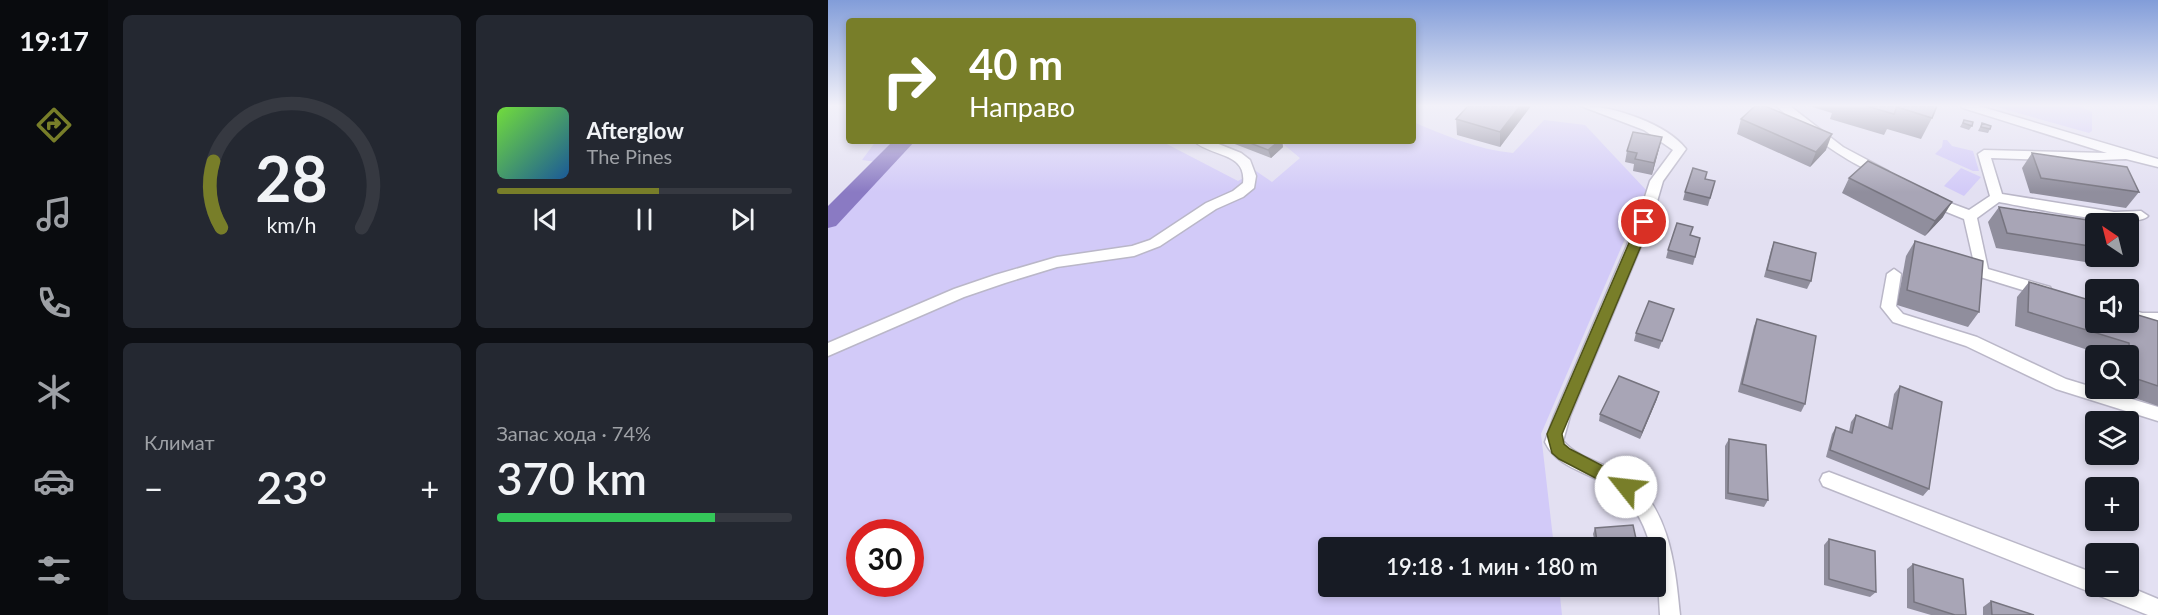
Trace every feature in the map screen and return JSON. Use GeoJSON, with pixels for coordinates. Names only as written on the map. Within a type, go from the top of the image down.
{"type":"FeatureCollection","features":[{"type":"Feature","properties":{"kind":"street"},"geometry":{"type":"LineString","coordinates":[[1661,135],[1680,149],[1677,156],[1660,175],[1652,192],[1644,222],[1562,416],[1554,442],[1564,454],[1626,487],[1652,522],[1660,541],[1667,576],[1670,615]]}},
{"type":"Feature","properties":{"kind":"street"},"geometry":{"type":"LineString","coordinates":[[1820,135],[1839,150],[1893,176]]}},
{"type":"Feature","properties":{"kind":"street"},"geometry":{"type":"LineString","coordinates":[[2068,135],[2154,162],[2158,177]]}},
{"type":"Feature","properties":{"kind":"street"},"geometry":{"type":"LineString","coordinates":[[828,350],[959,293],[1000,279],[1057,262],[1134,251],[1155,243],[1211,206],[1238,194],[1249,185],[1250,176],[1246,163],[1237,156],[1207,144]]}},
{"type":"Feature","properties":{"kind":"street"},"geometry":{"type":"LineString","coordinates":[[1997,197],[1984,154],[2036,154],[2095,159],[2126,155]]}},
{"type":"Feature","properties":{"kind":"street"},"geometry":{"type":"LineString","coordinates":[[1925,192],[1937,203],[1970,216]]}},
{"type":"Feature","properties":{"kind":"street"},"geometry":{"type":"LineString","coordinates":[[1970,216],[1997,197],[2114,217],[2141,216]]}},
{"type":"Feature","properties":{"kind":"street"},"geometry":{"type":"LineString","coordinates":[[1970,216],[1982,273],[2061,295]]}},
{"type":"Feature","properties":{"kind":"street"},"geometry":{"type":"LineString","coordinates":[[1894,274],[1888,307],[1898,318],[1971,341],[2062,384],[2158,414]]}},
{"type":"Feature","properties":{"kind":"street"},"geometry":{"type":"LineString","coordinates":[[2139,316],[2158,319]]}},
{"type":"Feature","properties":{"kind":"street"},"geometry":{"type":"LineString","coordinates":[[1828,480],[2085,580]]}},
{"type":"Feature","properties":{"kind":"street"},"geometry":{"type":"LineString","coordinates":[[2128,597],[2158,609]]}},
{"type":"Feature","properties":{"kind":"shaded area"},"geometry":{"type":"Polygon","coordinates":[[[1416,135],[1443,135],[1474,145],[1513,153],[1530,135],[1594,135],[1646,190],[1541,434],[1553,537],[1318,537],[1318,597],[1560,597],[1562,615],[828,615],[828,219],[909,144],[1167,144],[1238,181],[1256,171],[1272,182],[1300,158],[1283,144],[1416,144],[1416,135]]]}},
{"type":"Feature","properties":{"kind":"shaded area"},"geometry":{"type":"Polygon","coordinates":[[[1943,140],[1947,140],[1952,146],[1973,151],[1979,171],[1973,171],[1935,154],[1942,147],[1943,140]]]}},
{"type":"Feature","properties":{"kind":"shaded area"},"geometry":{"type":"Polygon","coordinates":[[[874,144],[896,144],[878,162],[862,160],[874,144]]]}},
{"type":"Feature","properties":{"kind":"shaded area"},"geometry":{"type":"Polygon","coordinates":[[[1961,168],[1981,177],[1964,196],[1944,186],[1961,168]]]}},
{"type":"Feature","properties":{"kind":"building"},"geometry":{"type":"Polygon","coordinates":[[[1632,135],[1662,137],[1654,163],[1635,159],[1637,153],[1627,151],[1632,135]]]}},
{"type":"Feature","properties":{"kind":"building"},"geometry":{"type":"Polygon","coordinates":[[[1777,135],[1831,135],[1816,152],[1777,135]]]}},
{"type":"Feature","properties":{"kind":"building"},"geometry":{"type":"Polygon","coordinates":[[[1253,144],[1275,144],[1268,150],[1253,144]]]}},
{"type":"Feature","properties":{"kind":"building"},"geometry":{"type":"Polygon","coordinates":[[[2032,153],[2127,167],[2139,192],[2041,178],[2032,153]]]}},
{"type":"Feature","properties":{"kind":"building"},"geometry":{"type":"Polygon","coordinates":[[[1868,161],[1952,202],[1935,221],[1849,178],[1868,161]]]}},
{"type":"Feature","properties":{"kind":"building"},"geometry":{"type":"Polygon","coordinates":[[[1693,168],[1707,172],[1705,179],[1715,181],[1710,198],[1685,192],[1693,168]]]}},
{"type":"Feature","properties":{"kind":"building"},"geometry":{"type":"Polygon","coordinates":[[[1999,207],[2085,220],[2085,245],[2007,233],[1999,207]]]}},
{"type":"Feature","properties":{"kind":"building"},"geometry":{"type":"Polygon","coordinates":[[[1677,223],[1693,227],[1690,235],[1700,238],[1695,257],[1668,250],[1677,223]]]}},
{"type":"Feature","properties":{"kind":"building"},"geometry":{"type":"Polygon","coordinates":[[[1915,241],[1983,261],[1979,312],[1907,290],[1915,241]]]}},
{"type":"Feature","properties":{"kind":"building"},"geometry":{"type":"Polygon","coordinates":[[[1774,242],[1816,253],[1811,281],[1767,270],[1774,242]]]}},
{"type":"Feature","properties":{"kind":"building"},"geometry":{"type":"Polygon","coordinates":[[[2029,282],[2085,299],[2085,329],[2028,312],[2029,282]]]}},
{"type":"Feature","properties":{"kind":"building"},"geometry":{"type":"Polygon","coordinates":[[[1649,301],[1674,309],[1662,341],[1636,333],[1649,301]]]}},
{"type":"Feature","properties":{"kind":"building"},"geometry":{"type":"Polygon","coordinates":[[[2139,315],[2158,321],[2158,386],[2139,380],[2139,345],[2129,345],[2129,343],[2096,333],[2139,333],[2139,315]]]}},
{"type":"Feature","properties":{"kind":"building"},"geometry":{"type":"Polygon","coordinates":[[[1757,319],[1816,336],[1805,404],[1742,384],[1757,319]]]}},
{"type":"Feature","properties":{"kind":"building"},"geometry":{"type":"Polygon","coordinates":[[[1619,376],[1659,392],[1642,432],[1600,414],[1619,376]]]}},
{"type":"Feature","properties":{"kind":"building"},"geometry":{"type":"Polygon","coordinates":[[[1900,386],[1942,402],[1929,489],[1830,450],[1836,427],[1852,433],[1856,415],[1892,429],[1900,386]]]}},
{"type":"Feature","properties":{"kind":"building"},"geometry":{"type":"Polygon","coordinates":[[[1729,439],[1766,445],[1768,500],[1728,493],[1729,439]]]}},
{"type":"Feature","properties":{"kind":"building"},"geometry":{"type":"Polygon","coordinates":[[[1633,525],[1636,537],[1596,537],[1595,528],[1633,525]]]}},
{"type":"Feature","properties":{"kind":"building"},"geometry":{"type":"Polygon","coordinates":[[[1829,539],[1875,551],[1876,592],[1829,579],[1829,539]]]}},
{"type":"Feature","properties":{"kind":"building"},"geometry":{"type":"Polygon","coordinates":[[[1913,564],[1963,579],[1966,615],[1955,615],[1914,602],[1913,564]]]}},
{"type":"Feature","properties":{"kind":"building"},"geometry":{"type":"Polygon","coordinates":[[[1991,601],[2034,615],[1992,615],[1991,601]]]}},
{"type":"Feature","properties":{"kind":"waterway"},"geometry":{"type":"LineString","coordinates":[[828,220],[902,144]]}},
{"type":"Feature","properties":{"kind":"route"},"geometry":{"type":"LineString","coordinates":[[1626,487],[1615,479],[1564,454],[1554,442],[1562,416],[1644,222]]}}]}
